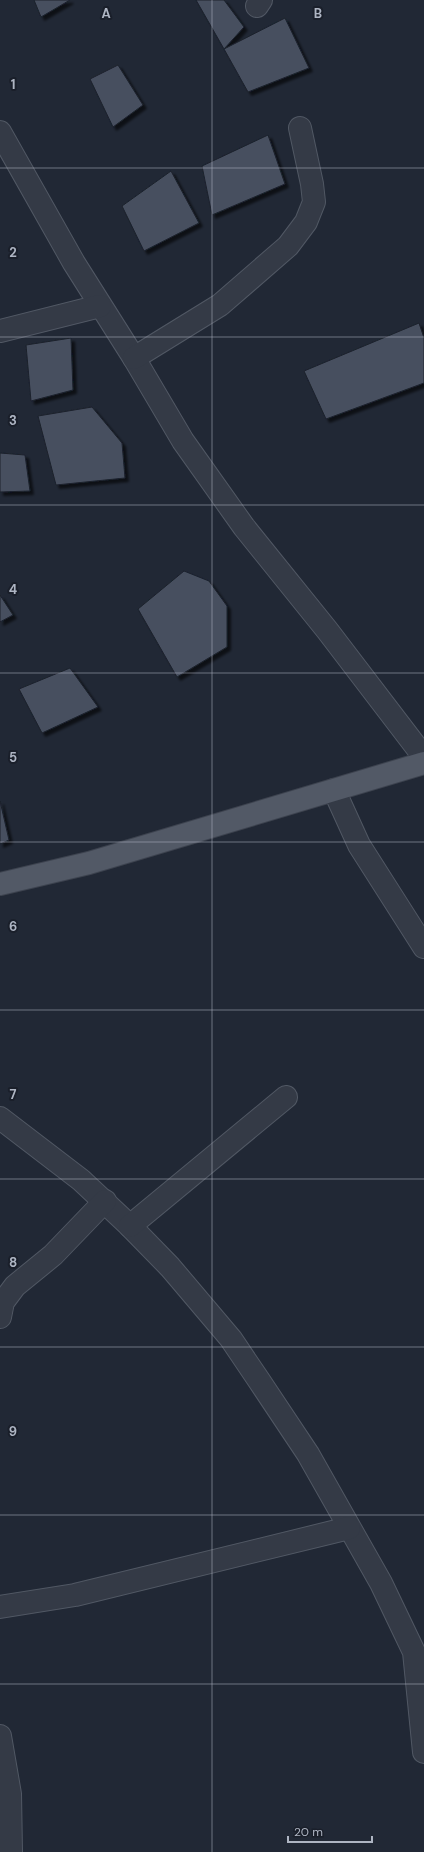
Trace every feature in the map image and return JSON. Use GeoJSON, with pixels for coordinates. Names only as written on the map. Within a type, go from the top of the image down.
{"type":"FeatureCollection","features":[{"type":"Feature","properties":{"kind":"main road"},"geometry":{"type":"LineString","coordinates":[[0,884],[89,863],[424,763]]}},
{"type":"Feature","properties":{"kind":"street"},"geometry":{"type":"LineString","coordinates":[[134,358],[220,305],[288,246],[306,222],[314,202],[300,128]]}},
{"type":"Feature","properties":{"kind":"street"},"geometry":{"type":"LineString","coordinates":[[0,132],[74,263],[134,358],[183,441],[244,527],[327,630],[424,757]]}},
{"type":"Feature","properties":{"kind":"street"},"geometry":{"type":"LineString","coordinates":[[0,331],[100,306]]}},
{"type":"Feature","properties":{"kind":"street"},"geometry":{"type":"LineString","coordinates":[[334,790],[358,846],[424,947]]}},
{"type":"Feature","properties":{"kind":"street"},"geometry":{"type":"LineString","coordinates":[[130,1226],[286,1097]]}},
{"type":"Feature","properties":{"kind":"street"},"geometry":{"type":"LineString","coordinates":[[0,1118],[81,1180],[105,1201],[170,1267],[231,1339],[308,1454],[419,1649],[424,1752]]}},
{"type":"Feature","properties":{"kind":"street"},"geometry":{"type":"LineString","coordinates":[[0,1317],[3,1302],[15,1286],[53,1255],[105,1201]]}},
{"type":"Feature","properties":{"kind":"street"},"geometry":{"type":"LineString","coordinates":[[0,1607],[75,1595],[349,1528]]}},
{"type":"Feature","properties":{"kind":"street"},"geometry":{"type":"LineString","coordinates":[[0,1736],[10,1794],[11,1852]]}},
{"type":"Feature","properties":{"kind":"building"},"geometry":{"type":"Polygon","coordinates":[[[34,0],[70,0],[41,17],[34,0]]]}},
{"type":"Feature","properties":{"kind":"building"},"geometry":{"type":"Polygon","coordinates":[[[196,0],[224,0],[244,27],[224,49],[196,0]]]}},
{"type":"Feature","properties":{"kind":"building"},"geometry":{"type":"Polygon","coordinates":[[[285,18],[309,68],[248,92],[224,49],[285,18]]]}},
{"type":"Feature","properties":{"kind":"building"},"geometry":{"type":"Polygon","coordinates":[[[118,65],[143,105],[113,127],[90,79],[118,65]]]}},
{"type":"Feature","properties":{"kind":"building"},"geometry":{"type":"Polygon","coordinates":[[[268,135],[285,184],[212,215],[202,166],[268,135]]]}},
{"type":"Feature","properties":{"kind":"building"},"geometry":{"type":"Polygon","coordinates":[[[171,171],[199,223],[144,251],[122,206],[171,171]]]}},
{"type":"Feature","properties":{"kind":"building"},"geometry":{"type":"Polygon","coordinates":[[[419,323],[424,338],[424,383],[326,419],[304,371],[419,323]]]}},
{"type":"Feature","properties":{"kind":"building"},"geometry":{"type":"Polygon","coordinates":[[[71,338],[73,390],[31,401],[26,345],[71,338]]]}},
{"type":"Feature","properties":{"kind":"building"},"geometry":{"type":"Polygon","coordinates":[[[92,407],[122,443],[125,478],[56,485],[38,416],[92,407]]]}},
{"type":"Feature","properties":{"kind":"building"},"geometry":{"type":"Polygon","coordinates":[[[0,453],[25,455],[30,491],[0,492],[0,453]]]}},
{"type":"Feature","properties":{"kind":"building"},"geometry":{"type":"Polygon","coordinates":[[[184,571],[209,581],[227,606],[227,647],[177,677],[138,609],[184,571]]]}},
{"type":"Feature","properties":{"kind":"building"},"geometry":{"type":"Polygon","coordinates":[[[0,595],[13,615],[0,622],[0,595]]]}},
{"type":"Feature","properties":{"kind":"building"},"geometry":{"type":"Polygon","coordinates":[[[70,668],[98,707],[42,733],[19,689],[70,668]]]}},
{"type":"Feature","properties":{"kind":"building"},"geometry":{"type":"Polygon","coordinates":[[[0,801],[9,840],[0,844],[0,801]]]}}]}
